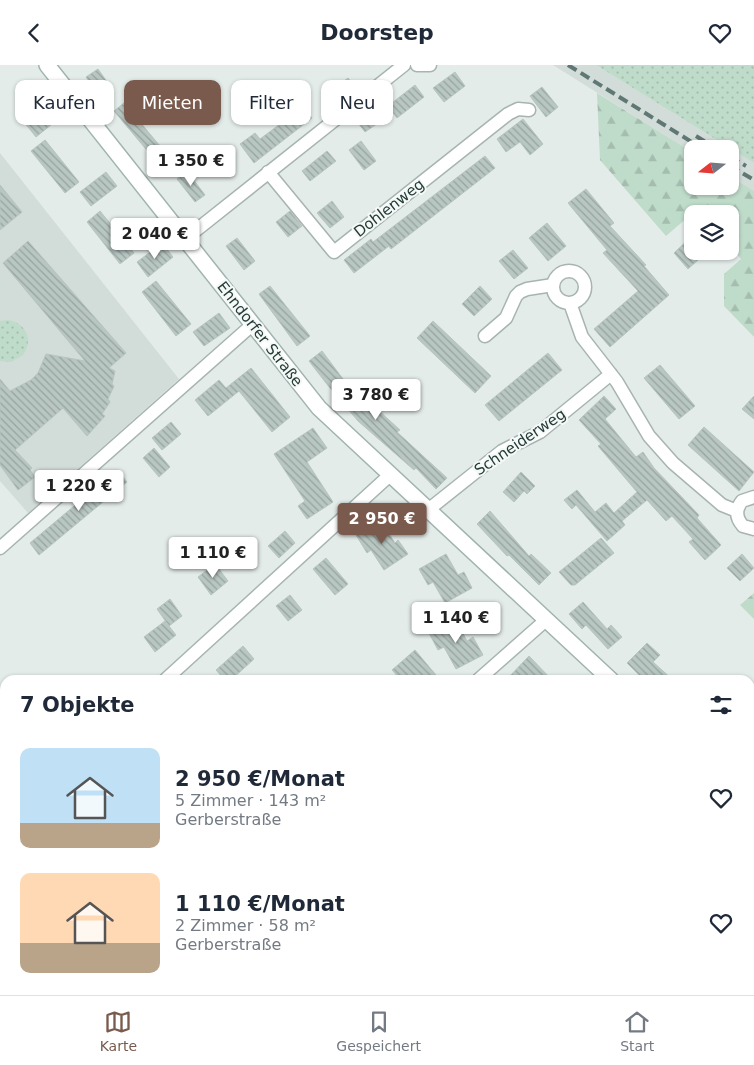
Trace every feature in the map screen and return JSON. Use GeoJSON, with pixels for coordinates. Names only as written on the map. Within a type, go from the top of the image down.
{"type":"FeatureCollection","features":[{"type":"Feature","properties":{"kind":"street"},"geometry":{"type":"LineString","coordinates":[[184,239],[404,65]]}},
{"type":"Feature","properties":{"kind":"street"},"geometry":{"type":"LineString","coordinates":[[417,65],[430,65]]}},
{"type":"Feature","properties":{"kind":"street","name":"Ehndorfer Straße"},"geometry":{"type":"LineString","coordinates":[[49,66],[318,408],[606,675]]}},
{"type":"Feature","properties":{"kind":"street","name":"Dohlenweg"},"geometry":{"type":"LineString","coordinates":[[268,173],[334,252],[508,114],[518,109],[529,110]]}},
{"type":"Feature","properties":{"kind":"street"},"geometry":{"type":"LineString","coordinates":[[569,271],[579,276],[584,285],[583,295],[575,302],[570,303],[559,300],[555,296],[553,285],[558,275],[569,271]]}},
{"type":"Feature","properties":{"kind":"street"},"geometry":{"type":"LineString","coordinates":[[486,336],[506,318],[516,296],[520,292],[553,285]]}},
{"type":"Feature","properties":{"kind":"street"},"geometry":{"type":"LineString","coordinates":[[570,303],[582,337],[611,374],[649,436],[673,463],[722,505],[737,511]]}},
{"type":"Feature","properties":{"kind":"street"},"geometry":{"type":"LineString","coordinates":[[0,547],[252,325]]}},
{"type":"Feature","properties":{"kind":"street","name":"Schneiderweg"},"geometry":{"type":"LineString","coordinates":[[428,510],[502,451],[540,432],[611,374]]}},
{"type":"Feature","properties":{"kind":"street"},"geometry":{"type":"LineString","coordinates":[[170,675],[390,475]]}},
{"type":"Feature","properties":{"kind":"street"},"geometry":{"type":"LineString","coordinates":[[754,497],[742,501],[737,511],[737,516],[743,526],[754,529]]}},
{"type":"Feature","properties":{"kind":"street"},"geometry":{"type":"LineString","coordinates":[[484,675],[546,620]]}},
{"type":"Feature","properties":{"kind":"shaded area"},"geometry":{"type":"Polygon","coordinates":[[[553,65],[596,65],[717,140],[684,140],[684,147],[553,65]]]}},
{"type":"Feature","properties":{"kind":"shaded area"},"geometry":{"type":"Polygon","coordinates":[[[0,153],[179,379],[28,513],[0,481],[0,153]]]}},
{"type":"Feature","properties":{"kind":"shaded area"},"geometry":{"type":"Polygon","coordinates":[[[739,154],[754,163],[754,191],[739,182],[739,154]]]}},
{"type":"Feature","properties":{"kind":"green space"},"geometry":{"type":"Polygon","coordinates":[[[596,65],[754,65],[754,163],[739,154],[739,140],[717,140],[596,65]]]}},
{"type":"Feature","properties":{"kind":"green space"},"geometry":{"type":"Polygon","coordinates":[[[597,93],[684,147],[684,195],[739,195],[739,182],[754,191],[754,337],[724,306],[724,274],[741,259],[739,257],[739,205],[684,205],[684,220],[666,236],[600,160],[597,93]]]}},
{"type":"Feature","properties":{"kind":"green space"},"geometry":{"type":"Polygon","coordinates":[[[8,320],[24,328],[28,338],[28,344],[23,355],[11,362],[0,361],[0,321],[8,320]]]}},
{"type":"Feature","properties":{"kind":"green space"},"geometry":{"type":"Polygon","coordinates":[[[754,593],[754,619],[740,605],[754,593]]]}},
{"type":"Feature","properties":{"kind":"building"},"geometry":{"type":"Polygon","coordinates":[[[98,69],[106,80],[88,80],[86,77],[98,69]]]}},
{"type":"Feature","properties":{"kind":"building"},"geometry":{"type":"Polygon","coordinates":[[[455,72],[465,86],[444,102],[433,88],[455,72]]]}},
{"type":"Feature","properties":{"kind":"building"},"geometry":{"type":"Polygon","coordinates":[[[415,85],[424,97],[397,118],[393,113],[393,102],[415,85]]]}},
{"type":"Feature","properties":{"kind":"building"},"geometry":{"type":"Polygon","coordinates":[[[542,87],[558,107],[546,117],[530,96],[542,87]]]}},
{"type":"Feature","properties":{"kind":"building"},"geometry":{"type":"Polygon","coordinates":[[[124,103],[124,123],[114,111],[124,103]]]}},
{"type":"Feature","properties":{"kind":"building"},"geometry":{"type":"Polygon","coordinates":[[[523,119],[543,144],[530,155],[520,142],[506,152],[497,139],[523,119]]]}},
{"type":"Feature","properties":{"kind":"building"},"geometry":{"type":"Polygon","coordinates":[[[26,125],[51,125],[36,137],[26,125]]]}},
{"type":"Feature","properties":{"kind":"building"},"geometry":{"type":"Polygon","coordinates":[[[126,125],[142,125],[160,146],[150,154],[126,125]]]}},
{"type":"Feature","properties":{"kind":"building"},"geometry":{"type":"Polygon","coordinates":[[[279,125],[303,125],[254,163],[240,144],[255,133],[260,139],[279,125]]]}},
{"type":"Feature","properties":{"kind":"building"},"geometry":{"type":"Polygon","coordinates":[[[360,125],[375,125],[365,132],[360,125]]]}},
{"type":"Feature","properties":{"kind":"building"},"geometry":{"type":"Polygon","coordinates":[[[45,140],[79,182],[65,193],[31,151],[45,140]]]}},
{"type":"Feature","properties":{"kind":"building"},"geometry":{"type":"Polygon","coordinates":[[[361,141],[376,161],[364,170],[349,150],[361,141]]]}},
{"type":"Feature","properties":{"kind":"building"},"geometry":{"type":"Polygon","coordinates":[[[327,151],[336,161],[310,181],[302,171],[327,151]]]}},
{"type":"Feature","properties":{"kind":"building"},"geometry":{"type":"Polygon","coordinates":[[[485,156],[495,168],[391,249],[389,246],[354,273],[344,260],[371,239],[373,242],[485,156]]]}},
{"type":"Feature","properties":{"kind":"building"},"geometry":{"type":"Polygon","coordinates":[[[187,171],[205,195],[195,202],[177,179],[187,171]]]}},
{"type":"Feature","properties":{"kind":"building"},"geometry":{"type":"Polygon","coordinates":[[[106,172],[117,186],[91,206],[80,192],[106,172]]]}},
{"type":"Feature","properties":{"kind":"building"},"geometry":{"type":"Polygon","coordinates":[[[0,185],[22,212],[0,230],[0,185]]]}},
{"type":"Feature","properties":{"kind":"building"},"geometry":{"type":"Polygon","coordinates":[[[586,189],[614,223],[610,226],[646,265],[644,266],[669,295],[610,347],[594,329],[638,291],[603,253],[607,250],[568,203],[586,189]]]}},
{"type":"Feature","properties":{"kind":"building"},"geometry":{"type":"Polygon","coordinates":[[[332,201],[344,217],[330,228],[317,213],[332,201]]]}},
{"type":"Feature","properties":{"kind":"building"},"geometry":{"type":"Polygon","coordinates":[[[100,211],[134,253],[120,264],[87,222],[100,211]]]}},
{"type":"Feature","properties":{"kind":"building"},"geometry":{"type":"Polygon","coordinates":[[[290,211],[302,226],[288,237],[276,222],[290,211]]]}},
{"type":"Feature","properties":{"kind":"building"},"geometry":{"type":"Polygon","coordinates":[[[547,223],[566,246],[548,261],[529,238],[547,223]]]}},
{"type":"Feature","properties":{"kind":"building"},"geometry":{"type":"Polygon","coordinates":[[[237,238],[255,261],[244,270],[226,246],[237,238]]]}},
{"type":"Feature","properties":{"kind":"building"},"geometry":{"type":"Polygon","coordinates":[[[28,241],[126,353],[109,368],[115,371],[112,384],[114,386],[108,399],[110,402],[102,414],[105,416],[87,436],[63,408],[15,450],[32,468],[30,470],[35,477],[18,490],[0,465],[0,379],[10,391],[31,380],[38,373],[46,354],[85,361],[3,263],[28,241]]]}},
{"type":"Feature","properties":{"kind":"building"},"geometry":{"type":"Polygon","coordinates":[[[162,243],[173,257],[148,277],[137,262],[162,243]]]}},
{"type":"Feature","properties":{"kind":"building"},"geometry":{"type":"Polygon","coordinates":[[[684,244],[684,260],[698,260],[688,269],[674,253],[684,244]]]}},
{"type":"Feature","properties":{"kind":"building"},"geometry":{"type":"Polygon","coordinates":[[[513,250],[528,268],[514,279],[499,261],[513,250]]]}},
{"type":"Feature","properties":{"kind":"building"},"geometry":{"type":"Polygon","coordinates":[[[156,281],[191,324],[176,336],[142,292],[156,281]]]}},
{"type":"Feature","properties":{"kind":"building"},"geometry":{"type":"Polygon","coordinates":[[[270,286],[310,336],[297,346],[259,294],[270,286]]]}},
{"type":"Feature","properties":{"kind":"building"},"geometry":{"type":"Polygon","coordinates":[[[480,286],[492,299],[474,316],[462,304],[480,286]]]}},
{"type":"Feature","properties":{"kind":"building"},"geometry":{"type":"Polygon","coordinates":[[[219,313],[230,328],[204,346],[193,332],[219,313]]]}},
{"type":"Feature","properties":{"kind":"building"},"geometry":{"type":"Polygon","coordinates":[[[433,321],[491,376],[475,393],[417,338],[433,321]]]}},
{"type":"Feature","properties":{"kind":"building"},"geometry":{"type":"Polygon","coordinates":[[[322,351],[349,387],[351,384],[374,412],[377,409],[400,430],[397,432],[447,478],[436,489],[416,468],[414,470],[358,421],[326,383],[309,361],[322,351]]]}},
{"type":"Feature","properties":{"kind":"building"},"geometry":{"type":"Polygon","coordinates":[[[548,353],[562,370],[499,421],[485,405],[548,353]]]}},
{"type":"Feature","properties":{"kind":"building"},"geometry":{"type":"Polygon","coordinates":[[[660,365],[695,406],[679,419],[644,378],[660,365]]]}},
{"type":"Feature","properties":{"kind":"building"},"geometry":{"type":"Polygon","coordinates":[[[251,368],[290,417],[272,432],[239,391],[208,416],[195,400],[219,380],[226,388],[251,368]]]}},
{"type":"Feature","properties":{"kind":"building"},"geometry":{"type":"Polygon","coordinates":[[[604,396],[616,409],[605,419],[636,457],[643,452],[654,468],[699,515],[697,518],[721,545],[705,560],[689,542],[693,539],[672,516],[666,521],[647,500],[622,521],[625,525],[607,541],[576,505],[572,509],[564,500],[577,490],[595,512],[606,503],[614,513],[637,492],[598,446],[601,444],[579,420],[604,396]]]}},
{"type":"Feature","properties":{"kind":"building"},"geometry":{"type":"Polygon","coordinates":[[[754,396],[754,419],[742,409],[754,396]]]}},
{"type":"Feature","properties":{"kind":"building"},"geometry":{"type":"Polygon","coordinates":[[[171,422],[181,434],[162,450],[152,438],[171,422]]]}},
{"type":"Feature","properties":{"kind":"building"},"geometry":{"type":"Polygon","coordinates":[[[704,427],[754,472],[739,491],[688,445],[704,427]]]}},
{"type":"Feature","properties":{"kind":"building"},"geometry":{"type":"Polygon","coordinates":[[[313,428],[327,448],[307,462],[333,502],[307,519],[298,506],[305,501],[274,454],[313,428]]]}},
{"type":"Feature","properties":{"kind":"building"},"geometry":{"type":"Polygon","coordinates":[[[154,448],[170,467],[159,477],[143,458],[154,448]]]}},
{"type":"Feature","properties":{"kind":"building"},"geometry":{"type":"Polygon","coordinates":[[[117,470],[127,482],[39,555],[30,543],[117,470]]]}},
{"type":"Feature","properties":{"kind":"building"},"geometry":{"type":"Polygon","coordinates":[[[521,472],[535,486],[527,494],[524,491],[514,502],[503,492],[521,472]]]}},
{"type":"Feature","properties":{"kind":"building"},"geometry":{"type":"Polygon","coordinates":[[[490,511],[529,556],[531,554],[551,573],[539,585],[509,555],[507,556],[477,524],[490,511]]]}},
{"type":"Feature","properties":{"kind":"building"},"geometry":{"type":"Polygon","coordinates":[[[380,520],[395,543],[398,540],[408,554],[384,570],[371,550],[367,553],[356,535],[380,520]]]}},
{"type":"Feature","properties":{"kind":"building"},"geometry":{"type":"Polygon","coordinates":[[[285,531],[295,543],[279,558],[268,546],[285,531]]]}},
{"type":"Feature","properties":{"kind":"building"},"geometry":{"type":"Polygon","coordinates":[[[601,538],[614,553],[575,585],[571,585],[559,572],[601,538]]]}},
{"type":"Feature","properties":{"kind":"building"},"geometry":{"type":"Polygon","coordinates":[[[446,554],[458,575],[464,572],[472,588],[445,603],[433,582],[428,585],[419,569],[446,554]]]}},
{"type":"Feature","properties":{"kind":"building"},"geometry":{"type":"Polygon","coordinates":[[[742,554],[754,568],[740,581],[727,568],[742,554]]]}},
{"type":"Feature","properties":{"kind":"building"},"geometry":{"type":"Polygon","coordinates":[[[326,558],[348,584],[335,595],[313,569],[326,558]]]}},
{"type":"Feature","properties":{"kind":"building"},"geometry":{"type":"Polygon","coordinates":[[[215,564],[228,581],[211,595],[198,577],[215,564]]]}},
{"type":"Feature","properties":{"kind":"building"},"geometry":{"type":"Polygon","coordinates":[[[290,595],[302,610],[288,621],[276,606],[290,595]]]}},
{"type":"Feature","properties":{"kind":"building"},"geometry":{"type":"Polygon","coordinates":[[[170,599],[182,616],[169,626],[157,609],[170,599]]]}},
{"type":"Feature","properties":{"kind":"building"},"geometry":{"type":"Polygon","coordinates":[[[583,602],[607,629],[611,625],[622,637],[608,649],[586,625],[582,629],[569,614],[583,602]]]}},
{"type":"Feature","properties":{"kind":"building"},"geometry":{"type":"Polygon","coordinates":[[[455,619],[467,641],[473,637],[483,655],[456,669],[444,647],[438,650],[429,633],[455,619]]]}},
{"type":"Feature","properties":{"kind":"building"},"geometry":{"type":"Polygon","coordinates":[[[165,621],[176,635],[155,652],[144,637],[165,621]]]}},
{"type":"Feature","properties":{"kind":"building"},"geometry":{"type":"Polygon","coordinates":[[[647,643],[660,655],[653,662],[667,675],[639,675],[627,663],[647,643]]]}},
{"type":"Feature","properties":{"kind":"building"},"geometry":{"type":"Polygon","coordinates":[[[243,646],[254,659],[236,675],[220,675],[216,670],[243,646]]]}},
{"type":"Feature","properties":{"kind":"building"},"geometry":{"type":"Polygon","coordinates":[[[415,650],[436,675],[396,675],[392,670],[415,650]]]}},
{"type":"Feature","properties":{"kind":"building"},"geometry":{"type":"Polygon","coordinates":[[[529,656],[547,675],[511,675],[529,656]]]}},
{"type":"Feature","properties":{"kind":"railway"},"geometry":{"type":"LineString","coordinates":[[568,65],[689,140]]}},
{"type":"Feature","properties":{"kind":"railway"},"geometry":{"type":"LineString","coordinates":[[696,136],[702,140]]}},
{"type":"Feature","properties":{"kind":"railway"},"geometry":{"type":"LineString","coordinates":[[739,162],[746,166]]}},
{"type":"Feature","properties":{"kind":"railway"},"geometry":{"type":"LineString","coordinates":[[739,171],[754,180]]}}]}
